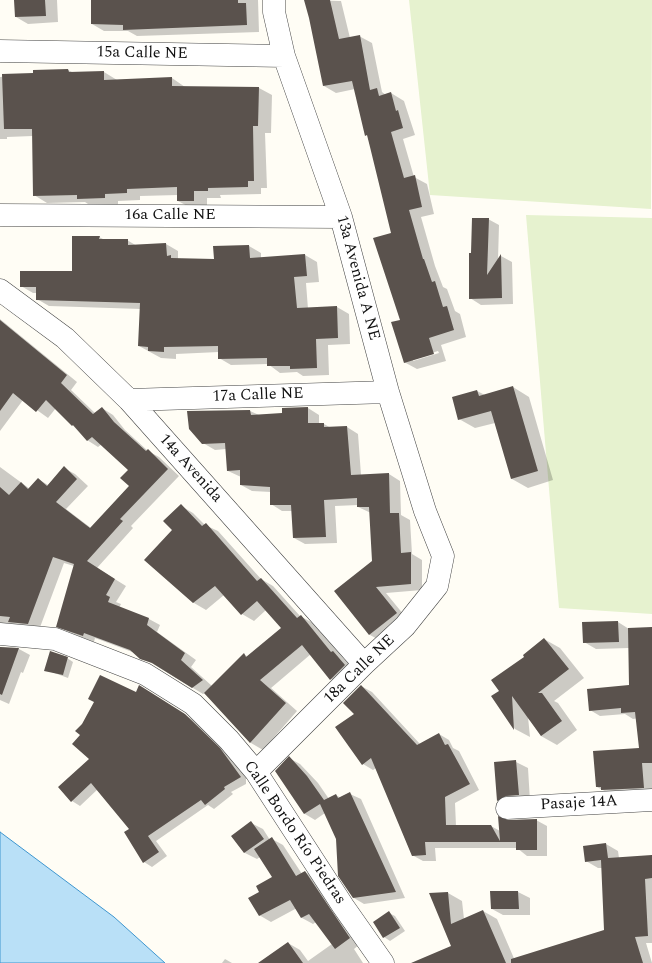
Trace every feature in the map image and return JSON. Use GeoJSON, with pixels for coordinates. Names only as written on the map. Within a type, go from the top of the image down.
{"type":"FeatureCollection","features":[{"type":"Feature","properties":{"kind":"street","name":"13a Avenida A NE"},"geometry":{"type":"LineString","coordinates":[[274,0],[274,12],[284,56],[341,217],[388,392],[425,511],[444,556]]}},
{"type":"Feature","properties":{"kind":"street","name":"15a Calle NE"},"geometry":{"type":"LineString","coordinates":[[0,51],[284,56]]}},
{"type":"Feature","properties":{"kind":"street","name":"16a Calle NE"},"geometry":{"type":"LineString","coordinates":[[0,215],[341,217]]}},
{"type":"Feature","properties":{"kind":"street","name":"14a Avenida"},"geometry":{"type":"LineString","coordinates":[[0,290],[65,338],[129,400],[364,664]]}},
{"type":"Feature","properties":{"kind":"street","name":"17a Calle NE"},"geometry":{"type":"LineString","coordinates":[[129,400],[388,392]]}},
{"type":"Feature","properties":{"kind":"street","name":"18a Calle NE"},"geometry":{"type":"LineString","coordinates":[[256,772],[364,664],[405,626],[437,586],[444,556]]}},
{"type":"Feature","properties":{"kind":"street","name":"Calle Bordo Río Piedras"},"geometry":{"type":"LineString","coordinates":[[0,634],[55,639],[145,674],[193,704],[229,740],[256,772],[343,906],[383,963]]}},
{"type":"Feature","properties":{"kind":"street","name":"Pasaje 14A"},"geometry":{"type":"LineString","coordinates":[[507,808],[652,800]]}},
{"type":"Feature","properties":{"kind":"green space"},"geometry":{"type":"Polygon","coordinates":[[[409,0],[652,0],[651,209],[430,195],[409,0]]]}},
{"type":"Feature","properties":{"kind":"green space"},"geometry":{"type":"Polygon","coordinates":[[[526,215],[652,218],[652,614],[559,608],[526,215]]]}},
{"type":"Feature","properties":{"kind":"water"},"geometry":{"type":"Polygon","coordinates":[[[0,832],[114,917],[165,963],[0,963],[0,832]]]}},
{"type":"Feature","properties":{"kind":"building"},"geometry":{"type":"Polygon","coordinates":[[[14,0],[45,0],[46,16],[15,17],[14,0]]]}},
{"type":"Feature","properties":{"kind":"building"},"geometry":{"type":"Polygon","coordinates":[[[91,0],[238,0],[238,3],[246,3],[247,25],[123,30],[123,25],[91,24],[91,0]]]}},
{"type":"Feature","properties":{"kind":"building"},"geometry":{"type":"Polygon","coordinates":[[[304,0],[330,0],[339,39],[360,35],[370,90],[377,88],[379,96],[391,92],[396,111],[398,110],[403,128],[391,132],[404,178],[415,175],[422,207],[409,210],[423,259],[432,282],[435,281],[443,307],[447,306],[454,330],[429,338],[434,354],[404,363],[391,322],[400,320],[373,238],[391,233],[367,135],[365,136],[352,81],[323,86],[304,0]]]}},
{"type":"Feature","properties":{"kind":"building"},"geometry":{"type":"Polygon","coordinates":[[[68,69],[69,72],[104,71],[104,80],[172,77],[172,86],[259,87],[258,126],[253,126],[254,181],[248,181],[248,187],[208,188],[208,191],[194,191],[194,201],[177,201],[177,187],[127,189],[127,193],[105,194],[105,198],[77,199],[77,195],[33,196],[32,129],[4,129],[2,74],[33,73],[33,70],[68,69]]]}},
{"type":"Feature","properties":{"kind":"building"},"geometry":{"type":"Polygon","coordinates":[[[472,218],[489,218],[487,275],[501,254],[502,298],[469,299],[469,253],[471,253],[472,218]]]}},
{"type":"Feature","properties":{"kind":"building"},"geometry":{"type":"Polygon","coordinates":[[[72,236],[100,236],[99,239],[128,239],[128,245],[166,243],[167,256],[171,255],[171,258],[214,259],[213,246],[249,245],[250,258],[305,254],[307,276],[294,277],[297,308],[337,306],[338,338],[316,339],[317,368],[290,369],[290,366],[267,366],[267,358],[218,359],[218,346],[164,347],[164,352],[148,351],[148,347],[138,346],[140,303],[36,300],[36,287],[20,287],[20,271],[72,271],[72,236]]]}},
{"type":"Feature","properties":{"kind":"building"},"geometry":{"type":"Polygon","coordinates":[[[0,320],[67,375],[61,383],[93,414],[102,407],[114,422],[146,451],[148,449],[168,469],[120,519],[123,521],[87,561],[115,579],[106,595],[110,597],[108,602],[149,618],[147,625],[185,653],[181,660],[203,680],[192,688],[152,663],[140,659],[130,650],[84,633],[83,636],[56,627],[74,564],[53,557],[28,624],[8,622],[10,617],[0,616],[0,487],[9,495],[21,482],[28,489],[38,478],[47,486],[64,466],[77,479],[56,502],[90,528],[129,486],[120,478],[128,470],[92,437],[87,441],[73,425],[72,426],[46,400],[36,412],[13,393],[0,411],[0,320]]]}},
{"type":"Feature","properties":{"kind":"building"},"geometry":{"type":"Polygon","coordinates":[[[513,386],[538,471],[511,479],[491,411],[458,420],[452,397],[477,390],[479,396],[513,386]]]}},
{"type":"Feature","properties":{"kind":"building"},"geometry":{"type":"Polygon","coordinates":[[[308,407],[308,423],[324,423],[324,427],[347,426],[351,475],[389,473],[390,513],[399,513],[401,553],[411,552],[411,584],[376,587],[397,613],[369,635],[334,591],[372,561],[369,507],[357,507],[357,498],[324,500],[326,537],[293,538],[291,505],[270,505],[270,487],[240,485],[240,470],[227,471],[225,443],[202,444],[189,429],[187,411],[250,410],[251,415],[282,413],[282,408],[308,407]]]}},
{"type":"Feature","properties":{"kind":"building"},"geometry":{"type":"Polygon","coordinates":[[[181,504],[202,526],[206,523],[257,581],[261,578],[297,618],[301,615],[331,652],[333,651],[345,665],[330,680],[302,645],[260,680],[286,703],[250,743],[204,693],[244,653],[246,657],[281,628],[257,601],[241,615],[215,586],[193,603],[144,560],[172,530],[163,521],[181,504]]]}},
{"type":"Feature","properties":{"kind":"building"},"geometry":{"type":"Polygon","coordinates":[[[618,621],[619,642],[583,643],[582,622],[618,621]]]}},
{"type":"Feature","properties":{"kind":"building"},"geometry":{"type":"Polygon","coordinates":[[[652,627],[652,763],[642,763],[644,788],[601,790],[601,787],[596,787],[593,751],[639,748],[635,712],[621,713],[621,708],[589,711],[587,689],[629,685],[628,628],[652,627]]]}},
{"type":"Feature","properties":{"kind":"building"},"geometry":{"type":"Polygon","coordinates":[[[544,638],[569,669],[538,693],[542,693],[562,721],[541,736],[512,696],[514,730],[491,696],[499,691],[491,680],[524,657],[523,655],[544,638]]]}},
{"type":"Feature","properties":{"kind":"building"},"geometry":{"type":"Polygon","coordinates":[[[0,647],[19,648],[2,695],[0,694],[0,647]]]}},
{"type":"Feature","properties":{"kind":"building"},"geometry":{"type":"Polygon","coordinates":[[[50,651],[68,657],[63,675],[44,671],[50,651]]]}},
{"type":"Feature","properties":{"kind":"building"},"geometry":{"type":"Polygon","coordinates":[[[100,675],[136,692],[139,685],[185,714],[220,748],[241,777],[224,787],[225,789],[205,805],[201,800],[148,836],[159,852],[143,863],[124,832],[129,829],[91,783],[71,802],[58,787],[89,759],[72,744],[80,735],[75,731],[82,724],[94,702],[88,699],[100,675]]]}},
{"type":"Feature","properties":{"kind":"building"},"geometry":{"type":"Polygon","coordinates":[[[361,685],[417,745],[439,733],[445,745],[448,744],[470,784],[445,797],[446,825],[491,825],[500,841],[498,816],[508,820],[537,819],[537,850],[516,850],[516,842],[425,842],[426,855],[412,856],[371,758],[362,765],[335,727],[354,714],[343,703],[361,685]]]}},
{"type":"Feature","properties":{"kind":"building"},"geometry":{"type":"Polygon","coordinates":[[[289,756],[307,776],[324,800],[336,794],[338,798],[350,792],[396,892],[353,898],[338,876],[336,839],[320,804],[304,814],[275,771],[289,756]]]}},
{"type":"Feature","properties":{"kind":"building"},"geometry":{"type":"Polygon","coordinates":[[[516,760],[519,795],[506,796],[497,801],[494,762],[516,760]]]}},
{"type":"Feature","properties":{"kind":"building"},"geometry":{"type":"Polygon","coordinates":[[[251,821],[264,839],[244,853],[231,836],[251,821]]]}},
{"type":"Feature","properties":{"kind":"building"},"geometry":{"type":"Polygon","coordinates":[[[272,837],[296,876],[305,871],[350,938],[335,949],[309,914],[301,918],[290,900],[259,916],[248,898],[259,892],[256,886],[272,877],[254,849],[272,837]]]}},
{"type":"Feature","properties":{"kind":"building"},"geometry":{"type":"Polygon","coordinates":[[[606,843],[608,858],[652,855],[652,878],[645,879],[648,936],[635,937],[643,963],[511,963],[511,959],[604,930],[601,860],[585,862],[583,846],[606,843]]]}},
{"type":"Feature","properties":{"kind":"building"},"geometry":{"type":"Polygon","coordinates":[[[490,891],[518,891],[519,909],[491,909],[490,891]]]}},
{"type":"Feature","properties":{"kind":"building"},"geometry":{"type":"Polygon","coordinates":[[[448,892],[451,924],[483,910],[506,963],[411,963],[451,946],[429,893],[448,892]]]}},
{"type":"Feature","properties":{"kind":"building"},"geometry":{"type":"Polygon","coordinates":[[[389,911],[400,928],[383,938],[373,922],[389,911]]]}},
{"type":"Feature","properties":{"kind":"building"},"geometry":{"type":"Polygon","coordinates":[[[288,942],[303,963],[258,963],[288,942]]]}}]}
